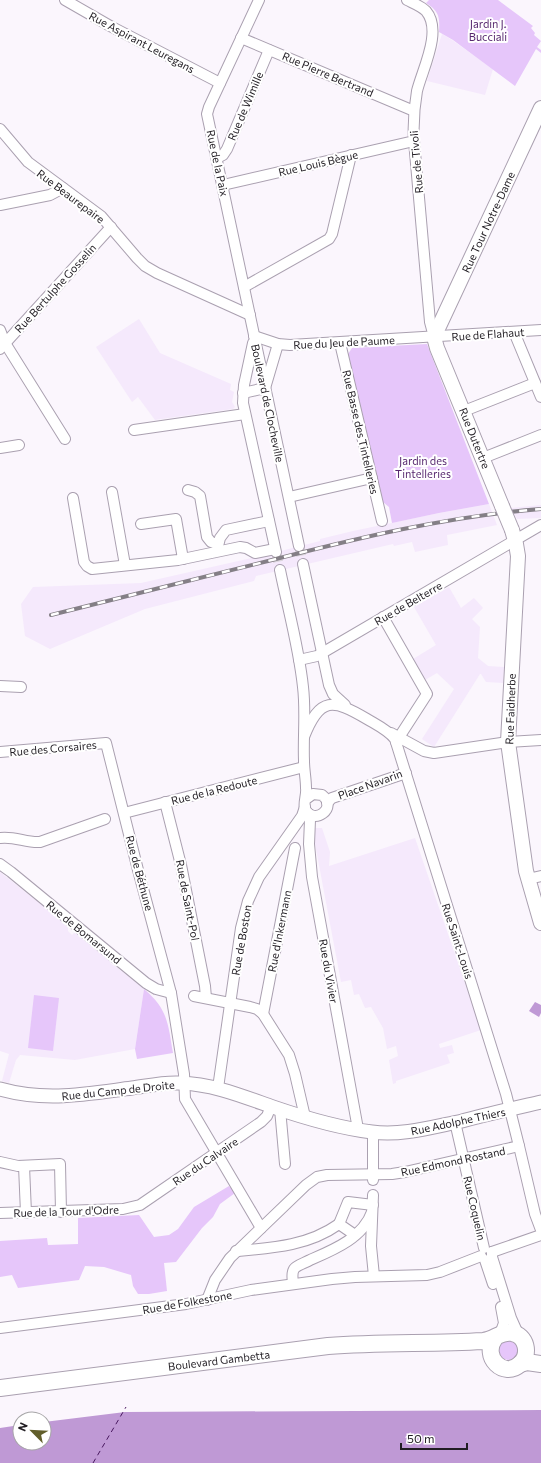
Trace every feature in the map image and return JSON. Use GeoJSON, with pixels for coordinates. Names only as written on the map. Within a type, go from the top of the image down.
{"type":"FeatureCollection","features":[{"type":"Feature","properties":{"kind":"main road","name":"Rue Tour Notre-Dame"},"geometry":{"type":"LineString","coordinates":[[434,337],[539,114]]}},
{"type":"Feature","properties":{"kind":"main road","name":"Rue Dutertre"},"geometry":{"type":"LineString","coordinates":[[434,337],[437,348],[514,535]]}},
{"type":"Feature","properties":{"kind":"main road","name":"Rue Faidherbe"},"geometry":{"type":"LineString","coordinates":[[514,535],[518,556],[508,742],[541,923]]}},
{"type":"Feature","properties":{"kind":"main road"},"geometry":{"type":"LineString","coordinates":[[439,1344],[486,1341],[511,1333],[522,1341],[541,1351]]}},
{"type":"Feature","properties":{"kind":"main road"},"geometry":{"type":"LineString","coordinates":[[492,1358],[490,1349],[498,1336]]}},
{"type":"Feature","properties":{"kind":"main road"},"geometry":{"type":"LineString","coordinates":[[520,1364],[525,1356],[522,1341]]}},
{"type":"Feature","properties":{"kind":"main road","name":"Boulevard Gambetta"},"geometry":{"type":"LineString","coordinates":[[0,1388],[328,1346],[379,1343],[439,1344]]}},
{"type":"Feature","properties":{"kind":"main road"},"geometry":{"type":"LineString","coordinates":[[439,1344],[485,1354],[503,1368],[512,1368],[527,1362],[541,1364]]}},
{"type":"Feature","properties":{"kind":"street","name":"Rue Aspirant Leuregans"},"geometry":{"type":"LineString","coordinates":[[65,0],[112,27],[220,83]]}},
{"type":"Feature","properties":{"kind":"street","name":"Rue de la Paix"},"geometry":{"type":"LineString","coordinates":[[254,336],[207,114],[258,0]]}},
{"type":"Feature","properties":{"kind":"street","name":"Rue de Tivoli"},"geometry":{"type":"LineString","coordinates":[[407,0],[425,10],[429,17],[432,29],[430,49],[417,90],[414,111],[414,140],[430,322],[434,337]]}},
{"type":"Feature","properties":{"kind":"street","name":"Rue Pierre Bertrand"},"geometry":{"type":"LineString","coordinates":[[241,38],[414,111]]}},
{"type":"Feature","properties":{"kind":"street","name":"Rue de Wimille"},"geometry":{"type":"LineString","coordinates":[[217,158],[225,152],[269,50]]}},
{"type":"Feature","properties":{"kind":"street","name":"Rue Beaurepaire"},"geometry":{"type":"LineString","coordinates":[[0,129],[28,162],[101,216],[137,258],[149,268],[250,315]]}},
{"type":"Feature","properties":{"kind":"street","name":"Rue Louis Bègue"},"geometry":{"type":"LineString","coordinates":[[223,185],[414,140]]}},
{"type":"Feature","properties":{"kind":"street"},"geometry":{"type":"LineString","coordinates":[[244,287],[329,239],[332,234],[351,155]]}},
{"type":"Feature","properties":{"kind":"street"},"geometry":{"type":"LineString","coordinates":[[0,206],[50,195],[62,188]]}},
{"type":"Feature","properties":{"kind":"street","name":"Rue Bertulphe Gosselin"},"geometry":{"type":"LineString","coordinates":[[3,346],[111,227]]}},
{"type":"Feature","properties":{"kind":"street"},"geometry":{"type":"LineString","coordinates":[[0,330],[3,346],[68,438],[54,440]]}},
{"type":"Feature","properties":{"kind":"street","name":"Rue de Flahaut"},"geometry":{"type":"LineString","coordinates":[[434,337],[541,330]]}},
{"type":"Feature","properties":{"kind":"street"},"geometry":{"type":"LineString","coordinates":[[514,332],[541,397]]}},
{"type":"Feature","properties":{"kind":"street","name":"Rue du Jeu de Paume"},"geometry":{"type":"LineString","coordinates":[[254,336],[278,344],[290,346],[434,337]]}},
{"type":"Feature","properties":{"kind":"street","name":"Boulevard de Clocheville"},"geometry":{"type":"LineString","coordinates":[[254,336],[299,546]]}},
{"type":"Feature","properties":{"kind":"street","name":"Boulevard de Clocheville"},"geometry":{"type":"LineString","coordinates":[[217,548],[240,547],[255,552],[276,550],[245,414],[243,393],[254,336]]}},
{"type":"Feature","properties":{"kind":"street","name":"Rue Basse des Tintelleries"},"geometry":{"type":"LineString","coordinates":[[340,343],[382,521]]}},
{"type":"Feature","properties":{"kind":"street"},"geometry":{"type":"LineString","coordinates":[[243,393],[265,388],[278,344]]}},
{"type":"Feature","properties":{"kind":"street"},"geometry":{"type":"LineString","coordinates":[[464,411],[535,383]]}},
{"type":"Feature","properties":{"kind":"street"},"geometry":{"type":"LineString","coordinates":[[134,430],[245,414]]}},
{"type":"Feature","properties":{"kind":"street"},"geometry":{"type":"LineString","coordinates":[[483,458],[541,435]]}},
{"type":"Feature","properties":{"kind":"street"},"geometry":{"type":"LineString","coordinates":[[0,448],[19,445]]}},
{"type":"Feature","properties":{"kind":"street"},"geometry":{"type":"LineString","coordinates":[[289,497],[372,478]]}},
{"type":"Feature","properties":{"kind":"street"},"geometry":{"type":"LineString","coordinates":[[188,490],[198,494],[201,498],[207,537],[217,548]]}},
{"type":"Feature","properties":{"kind":"street"},"geometry":{"type":"LineString","coordinates":[[112,492],[125,564]]}},
{"type":"Feature","properties":{"kind":"street"},"geometry":{"type":"LineString","coordinates":[[73,498],[84,559],[87,566],[95,569],[125,564],[183,559],[217,548]]}},
{"type":"Feature","properties":{"kind":"street"},"geometry":{"type":"LineString","coordinates":[[141,524],[176,519],[183,559]]}},
{"type":"Feature","properties":{"kind":"street"},"geometry":{"type":"LineString","coordinates":[[217,548],[222,535],[229,529],[269,521]]}},
{"type":"Feature","properties":{"kind":"street","name":"Rue de Belterre"},"geometry":{"type":"LineString","coordinates":[[300,660],[313,657],[323,652],[383,617],[514,535],[541,525]]}},
{"type":"Feature","properties":{"kind":"street"},"geometry":{"type":"LineString","coordinates":[[303,564],[332,691],[336,698],[348,708]]}},
{"type":"Feature","properties":{"kind":"street"},"geometry":{"type":"LineString","coordinates":[[280,570],[300,660]]}},
{"type":"Feature","properties":{"kind":"street"},"geometry":{"type":"LineString","coordinates":[[383,617],[427,694],[398,739],[434,753],[508,742],[541,740]]}},
{"type":"Feature","properties":{"kind":"street","name":"Place Navarin"},"geometry":{"type":"LineString","coordinates":[[300,660],[304,707],[304,767],[307,792],[306,806]]}},
{"type":"Feature","properties":{"kind":"street"},"geometry":{"type":"LineString","coordinates":[[0,686],[21,687]]}},
{"type":"Feature","properties":{"kind":"street","name":"Place Navarin"},"geometry":{"type":"LineString","coordinates":[[304,737],[307,729],[320,710],[325,706],[336,704],[348,708],[386,730],[398,739],[406,773],[332,798],[327,803]]}},
{"type":"Feature","properties":{"kind":"street","name":"Rue des Corsaires"},"geometry":{"type":"LineString","coordinates":[[0,752],[106,743]]}},
{"type":"Feature","properties":{"kind":"street","name":"Rue de Béthune"},"geometry":{"type":"LineString","coordinates":[[106,743],[172,998],[185,1083],[185,1095],[187,1101],[261,1228]]}},
{"type":"Feature","properties":{"kind":"street","name":"Rue de la Redoute"},"geometry":{"type":"LineString","coordinates":[[124,813],[304,767]]}},
{"type":"Feature","properties":{"kind":"street","name":"Rue Saint-Louis"},"geometry":{"type":"LineString","coordinates":[[406,773],[510,1109]]}},
{"type":"Feature","properties":{"kind":"street"},"geometry":{"type":"LineString","coordinates":[[311,794],[318,794],[324,797],[327,803],[325,811],[320,815],[314,816],[306,806],[311,794]]}},
{"type":"Feature","properties":{"kind":"street","name":"Rue de Saint-Pol"},"geometry":{"type":"LineString","coordinates":[[165,802],[181,864],[205,986],[206,998]]}},
{"type":"Feature","properties":{"kind":"street","name":"Rue de Boston"},"geometry":{"type":"LineString","coordinates":[[218,1088],[242,922],[250,895],[262,872],[302,816],[306,806]]}},
{"type":"Feature","properties":{"kind":"street","name":"Rue du Vivier"},"geometry":{"type":"LineString","coordinates":[[306,806],[310,818],[309,844],[312,877],[358,1129]]}},
{"type":"Feature","properties":{"kind":"street"},"geometry":{"type":"LineString","coordinates":[[0,838],[12,837],[32,842],[40,842],[105,819]]}},
{"type":"Feature","properties":{"kind":"street"},"geometry":{"type":"LineString","coordinates":[[285,841],[306,858],[312,877]]}},
{"type":"Feature","properties":{"kind":"street","name":"Rue d'Inkermann"},"geometry":{"type":"LineString","coordinates":[[263,1014],[295,848]]}},
{"type":"Feature","properties":{"kind":"street","name":"Rue de Bomarsund"},"geometry":{"type":"LineString","coordinates":[[0,864],[146,983],[172,998]]}},
{"type":"Feature","properties":{"kind":"street"},"geometry":{"type":"LineString","coordinates":[[194,996],[254,1008],[263,1014],[289,1055],[305,1117]]}},
{"type":"Feature","properties":{"kind":"street","name":"Rue du Camp de Droite"},"geometry":{"type":"LineString","coordinates":[[0,1089],[31,1096],[61,1097],[158,1084],[185,1083],[218,1088],[305,1117],[373,1132]]}},
{"type":"Feature","properties":{"kind":"street","name":"Rue Adolphe Thiers"},"geometry":{"type":"LineString","coordinates":[[373,1132],[386,1133],[414,1131],[541,1102]]}},
{"type":"Feature","properties":{"kind":"street"},"geometry":{"type":"LineString","coordinates":[[276,1108],[285,1164]]}},
{"type":"Feature","properties":{"kind":"street","name":"Rue du Calvaire"},"geometry":{"type":"LineString","coordinates":[[131,1208],[148,1200],[217,1153],[264,1120],[276,1108]]}},
{"type":"Feature","properties":{"kind":"street","name":"Rue Edmond Rostand"},"geometry":{"type":"LineString","coordinates":[[207,1300],[221,1271],[236,1251],[314,1178],[324,1175],[344,1174],[373,1177],[405,1172],[519,1146],[510,1109]]}},
{"type":"Feature","properties":{"kind":"street","name":"Rue Coquelin"},"geometry":{"type":"LineString","coordinates":[[455,1122],[487,1254]]}},
{"type":"Feature","properties":{"kind":"street"},"geometry":{"type":"LineString","coordinates":[[373,1132],[373,1177]]}},
{"type":"Feature","properties":{"kind":"street"},"geometry":{"type":"LineString","coordinates":[[519,1146],[535,1214],[541,1230]]}},
{"type":"Feature","properties":{"kind":"street"},"geometry":{"type":"LineString","coordinates":[[0,1162],[24,1166],[60,1164],[61,1212]]}},
{"type":"Feature","properties":{"kind":"street"},"geometry":{"type":"LineString","coordinates":[[24,1166],[26,1213]]}},
{"type":"Feature","properties":{"kind":"street"},"geometry":{"type":"LineString","coordinates":[[236,1251],[289,1246],[322,1234],[339,1224],[348,1202],[373,1204]]}},
{"type":"Feature","properties":{"kind":"street"},"geometry":{"type":"LineString","coordinates":[[293,1284],[292,1274],[296,1267],[336,1248],[355,1235],[368,1221],[373,1204]]}},
{"type":"Feature","properties":{"kind":"street"},"geometry":{"type":"LineString","coordinates":[[373,1204],[371,1246],[374,1276]]}},
{"type":"Feature","properties":{"kind":"street","name":"Rue de la Tour d'Odre"},"geometry":{"type":"LineString","coordinates":[[0,1213],[61,1212],[131,1208]]}},
{"type":"Feature","properties":{"kind":"street"},"geometry":{"type":"LineString","coordinates":[[339,1224],[355,1235]]}},
{"type":"Feature","properties":{"kind":"street","name":"Rue de Folkestone"},"geometry":{"type":"LineString","coordinates":[[0,1328],[186,1304],[251,1290],[293,1284],[351,1277],[431,1274],[541,1235]]}},
{"type":"Feature","properties":{"kind":"street"},"geometry":{"type":"LineString","coordinates":[[487,1254],[504,1316],[504,1326],[498,1336]]}},
{"type":"Feature","properties":{"kind":"street"},"geometry":{"type":"LineString","coordinates":[[487,1254],[511,1318],[522,1341]]}},
{"type":"Feature","properties":{"kind":"shaded area"},"geometry":{"type":"Polygon","coordinates":[[[442,34],[493,69],[485,95],[427,81],[442,34]]]}},
{"type":"Feature","properties":{"kind":"shaded area"},"geometry":{"type":"Polygon","coordinates":[[[139,319],[160,353],[231,384],[230,390],[234,392],[232,402],[235,407],[233,409],[155,420],[138,397],[132,402],[96,347],[139,319]]]}},
{"type":"Feature","properties":{"kind":"shaded area"},"geometry":{"type":"Polygon","coordinates":[[[489,504],[497,525],[447,535],[448,545],[415,552],[412,542],[394,546],[393,544],[256,576],[254,581],[145,609],[50,649],[25,636],[21,604],[33,587],[141,583],[265,555],[353,531],[489,504]]]}},
{"type":"Feature","properties":{"kind":"shaded area"},"geometry":{"type":"Polygon","coordinates":[[[541,505],[541,518],[517,519],[511,508],[541,505]]]}},
{"type":"Feature","properties":{"kind":"shaded area"},"geometry":{"type":"Polygon","coordinates":[[[449,587],[461,608],[474,598],[483,608],[472,619],[480,627],[478,658],[488,666],[504,667],[503,683],[486,682],[480,674],[434,747],[422,739],[454,689],[437,673],[425,680],[413,659],[436,645],[414,607],[449,587]]]}},
{"type":"Feature","properties":{"kind":"shaded area"},"geometry":{"type":"Polygon","coordinates":[[[315,828],[322,828],[330,852],[329,866],[415,838],[481,1030],[439,1044],[440,1048],[452,1045],[454,1053],[447,1055],[450,1063],[396,1081],[396,1083],[393,1084],[389,1060],[398,1056],[396,1046],[387,1049],[383,1028],[371,1007],[365,1008],[359,994],[354,995],[351,980],[341,982],[315,844],[315,828]]]}},
{"type":"Feature","properties":{"kind":"shaded area"},"geometry":{"type":"Polygon","coordinates":[[[0,872],[68,926],[68,931],[72,935],[75,932],[111,962],[110,963],[144,989],[135,1049],[75,1060],[20,1055],[16,1060],[9,1083],[2,1081],[9,1054],[0,1051],[0,872]]]}},
{"type":"Feature","properties":{"kind":"shaded area"},"geometry":{"type":"Polygon","coordinates":[[[535,1002],[541,1005],[541,1013],[539,1017],[529,1011],[535,1002]]]}},
{"type":"Feature","properties":{"kind":"shaded area"},"geometry":{"type":"Polygon","coordinates":[[[541,1410],[541,1463],[0,1463],[0,1428],[12,1426],[12,1451],[52,1451],[52,1421],[125,1412],[541,1410]]]}},
{"type":"Feature","properties":{"kind":"green space","name":"Jardin J. Bucciali"},"geometry":{"type":"Polygon","coordinates":[[[429,0],[498,0],[533,26],[531,28],[535,33],[534,35],[541,41],[537,47],[541,50],[541,53],[536,49],[515,86],[453,40],[439,32],[439,18],[434,9],[426,3],[429,0]]]}},
{"type":"Feature","properties":{"kind":"green space","name":"Jardin des Tintelleries"},"geometry":{"type":"Polygon","coordinates":[[[427,344],[489,504],[392,523],[389,507],[383,502],[348,354],[352,348],[427,344]]]}},
{"type":"Feature","properties":{"kind":"green space"},"geometry":{"type":"Polygon","coordinates":[[[144,989],[158,1003],[166,1018],[173,1053],[137,1059],[135,1049],[144,989]]]}},
{"type":"Feature","properties":{"kind":"green space"},"geometry":{"type":"Polygon","coordinates":[[[34,995],[59,998],[53,1051],[28,1048],[34,995]]]}},
{"type":"Feature","properties":{"kind":"green space"},"geometry":{"type":"Polygon","coordinates":[[[229,1186],[235,1193],[220,1204],[213,1217],[202,1228],[176,1262],[164,1263],[167,1291],[138,1294],[133,1286],[131,1275],[104,1267],[85,1266],[79,1280],[18,1288],[12,1275],[0,1277],[0,1241],[47,1238],[48,1245],[78,1244],[78,1218],[139,1215],[154,1237],[169,1235],[178,1229],[194,1207],[229,1186]]]}},
{"type":"Feature","properties":{"kind":"green space"},"geometry":{"type":"Polygon","coordinates":[[[508,1340],[515,1343],[518,1350],[515,1357],[508,1360],[501,1357],[498,1350],[501,1343],[508,1340]]]}},
{"type":"Feature","properties":{"kind":"ferry route"},"geometry":{"type":"LineString","coordinates":[[93,1463],[126,1407]]}},
{"type":"Feature","properties":{"kind":"tunnel"},"geometry":{"type":"LineString","coordinates":[[299,546],[303,564]]}},
{"type":"Feature","properties":{"kind":"tunnel"},"geometry":{"type":"LineString","coordinates":[[276,552],[280,570]]}},
{"type":"Feature","properties":{"kind":"railway"},"geometry":{"type":"LineString","coordinates":[[51,615],[369,536],[437,522],[506,512],[541,509]]}}]}
